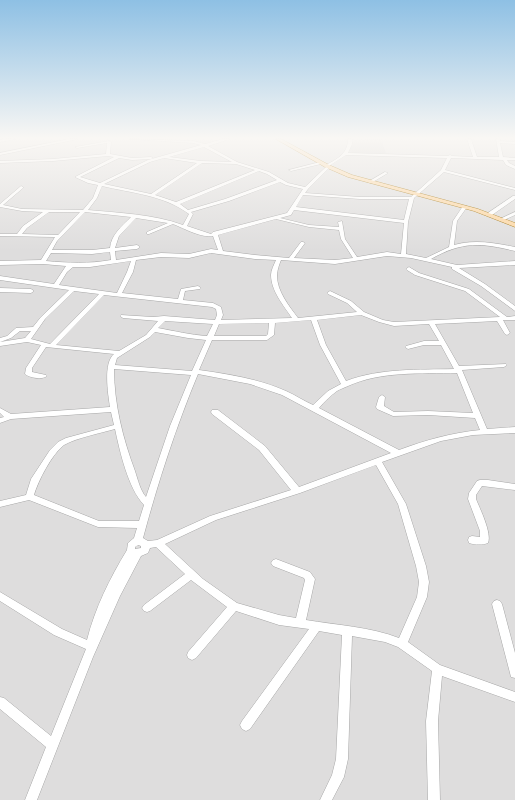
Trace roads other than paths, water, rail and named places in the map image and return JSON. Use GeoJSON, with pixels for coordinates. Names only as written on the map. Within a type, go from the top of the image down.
{"type":"FeatureCollection","features":[{"type":"Feature","properties":{"kind":"main road"},"geometry":{"type":"LineString","coordinates":[[354,176],[414,196],[490,214],[515,224]]}},
{"type":"Feature","properties":{"kind":"street"},"geometry":{"type":"LineString","coordinates":[[78,176],[77,177],[100,186],[151,196],[176,204],[188,211],[190,216],[184,227]]}},
{"type":"Feature","properties":{"kind":"street"},"geometry":{"type":"LineString","coordinates":[[43,262],[58,236],[95,198],[100,186],[106,180],[114,176]]}},
{"type":"Feature","properties":{"kind":"street"},"geometry":{"type":"LineString","coordinates":[[151,196],[180,176]]}},
{"type":"Feature","properties":{"kind":"street"},"geometry":{"type":"LineString","coordinates":[[176,204],[244,176]]}},
{"type":"Feature","properties":{"kind":"street"},"geometry":{"type":"LineString","coordinates":[[272,176],[292,186],[306,188]]}},
{"type":"Feature","properties":{"kind":"street"},"geometry":{"type":"LineString","coordinates":[[0,206],[22,210],[84,211],[134,217],[172,223],[205,234],[215,233],[289,214],[306,188],[318,176]]}},
{"type":"Feature","properties":{"kind":"street"},"geometry":{"type":"LineString","coordinates":[[370,182],[380,176]]}},
{"type":"Feature","properties":{"kind":"street"},"geometry":{"type":"LineString","coordinates":[[403,255],[406,222],[414,196],[437,176]]}},
{"type":"Feature","properties":{"kind":"street"},"geometry":{"type":"LineString","coordinates":[[464,176],[515,189]]}},
{"type":"Feature","properties":{"kind":"street"},"geometry":{"type":"LineString","coordinates":[[188,211],[227,200],[280,180]]}},
{"type":"Feature","properties":{"kind":"street"},"geometry":{"type":"LineString","coordinates":[[0,206],[21,187]]}},
{"type":"Feature","properties":{"kind":"street"},"geometry":{"type":"LineString","coordinates":[[303,194],[370,198],[414,196]]}},
{"type":"Feature","properties":{"kind":"street"},"geometry":{"type":"LineString","coordinates":[[490,214],[515,197]]}},
{"type":"Feature","properties":{"kind":"street"},"geometry":{"type":"LineString","coordinates":[[451,248],[454,221],[465,207]]}},
{"type":"Feature","properties":{"kind":"street"},"geometry":{"type":"LineString","coordinates":[[293,208],[344,215],[378,217],[406,222]]}},
{"type":"Feature","properties":{"kind":"street"},"geometry":{"type":"LineString","coordinates":[[19,235],[25,227],[47,211]]}},
{"type":"Feature","properties":{"kind":"street"},"geometry":{"type":"LineString","coordinates":[[502,219],[515,213]]}},
{"type":"Feature","properties":{"kind":"street"},"geometry":{"type":"LineString","coordinates":[[114,262],[112,244],[116,237],[134,217]]}},
{"type":"Feature","properties":{"kind":"street"},"geometry":{"type":"LineString","coordinates":[[275,218],[308,226],[340,229]]}},
{"type":"Feature","properties":{"kind":"street"},"geometry":{"type":"LineString","coordinates":[[340,222],[340,229],[343,239],[356,259]]}},
{"type":"Feature","properties":{"kind":"street"},"geometry":{"type":"LineString","coordinates":[[149,233],[172,223]]}},
{"type":"Feature","properties":{"kind":"street"},"geometry":{"type":"LineString","coordinates":[[215,233],[221,252]]}},
{"type":"Feature","properties":{"kind":"street"},"geometry":{"type":"LineString","coordinates":[[0,235],[58,236]]}},
{"type":"Feature","properties":{"kind":"street"},"geometry":{"type":"LineString","coordinates":[[428,259],[451,248],[482,242],[515,249]]}},
{"type":"Feature","properties":{"kind":"street"},"geometry":{"type":"LineString","coordinates":[[291,258],[303,243]]}},
{"type":"Feature","properties":{"kind":"street"},"geometry":{"type":"LineString","coordinates":[[49,251],[112,251],[137,247]]}},
{"type":"Feature","properties":{"kind":"street"},"geometry":{"type":"LineString","coordinates":[[0,262],[43,262],[90,265],[167,254],[190,256],[205,252],[221,252],[255,257],[291,258],[335,262],[382,254],[403,255],[428,259],[452,266],[471,267],[515,263]]}},
{"type":"Feature","properties":{"kind":"street"},"geometry":{"type":"LineString","coordinates":[[119,294],[130,272],[134,258]]}},
{"type":"Feature","properties":{"kind":"street"},"geometry":{"type":"LineString","coordinates":[[279,258],[275,270],[275,281],[288,308],[297,320]]}},
{"type":"Feature","properties":{"kind":"street"},"geometry":{"type":"LineString","coordinates":[[56,286],[65,270],[73,265]]}},
{"type":"Feature","properties":{"kind":"street"},"geometry":{"type":"LineString","coordinates":[[452,266],[488,288],[515,309]]}},
{"type":"Feature","properties":{"kind":"street"},"geometry":{"type":"LineString","coordinates":[[409,269],[417,274],[467,290],[502,318],[507,333]]}},
{"type":"Feature","properties":{"kind":"street"},"geometry":{"type":"LineString","coordinates":[[0,278],[72,289],[213,305],[220,308],[220,315],[194,372],[176,419],[148,504],[142,525],[143,551],[134,552],[89,651],[31,800]]}},
{"type":"Feature","properties":{"kind":"street"},"geometry":{"type":"LineString","coordinates":[[180,301],[183,290],[198,288]]}},
{"type":"Feature","properties":{"kind":"street"},"geometry":{"type":"LineString","coordinates":[[27,340],[34,329],[72,289]]}},
{"type":"Feature","properties":{"kind":"street"},"geometry":{"type":"LineString","coordinates":[[0,290],[31,291]]}},
{"type":"Feature","properties":{"kind":"street"},"geometry":{"type":"LineString","coordinates":[[51,346],[103,292]]}},
{"type":"Feature","properties":{"kind":"street"},"geometry":{"type":"LineString","coordinates":[[330,293],[349,302],[362,313],[389,324],[515,318]]}},
{"type":"Feature","properties":{"kind":"street"},"geometry":{"type":"LineString","coordinates":[[124,316],[217,322],[314,319],[362,313]]}},
{"type":"Feature","properties":{"kind":"street"},"geometry":{"type":"LineString","coordinates":[[148,504],[140,496],[132,475],[113,409],[111,367],[112,359],[118,353],[137,343],[154,330],[164,318]]}},
{"type":"Feature","properties":{"kind":"street"},"geometry":{"type":"LineString","coordinates":[[314,319],[323,346],[345,385]]}},
{"type":"Feature","properties":{"kind":"street"},"geometry":{"type":"LineString","coordinates":[[154,330],[166,331],[182,336],[209,339],[269,337],[271,335],[272,321]]}},
{"type":"Feature","properties":{"kind":"street"},"geometry":{"type":"LineString","coordinates":[[431,322],[458,369],[484,430]]}},
{"type":"Feature","properties":{"kind":"street"},"geometry":{"type":"LineString","coordinates":[[0,340],[5,339],[18,329],[34,329]]}},
{"type":"Feature","properties":{"kind":"street"},"geometry":{"type":"LineString","coordinates":[[0,344],[27,340],[51,346],[118,353]]}},
{"type":"Feature","properties":{"kind":"street"},"geometry":{"type":"LineString","coordinates":[[408,347],[424,343],[443,343]]}},
{"type":"Feature","properties":{"kind":"street"},"geometry":{"type":"LineString","coordinates":[[44,345],[29,368],[28,374],[44,376]]}},
{"type":"Feature","properties":{"kind":"street"},"geometry":{"type":"LineString","coordinates":[[314,409],[336,389],[369,378],[399,373],[504,365]]}},
{"type":"Feature","properties":{"kind":"street"},"geometry":{"type":"LineString","coordinates":[[111,367],[194,372],[239,378],[268,386],[398,453]]}},
{"type":"Feature","properties":{"kind":"street"},"geometry":{"type":"LineString","coordinates":[[382,397],[380,407],[393,414],[428,413],[477,416]]}},
{"type":"Feature","properties":{"kind":"street"},"geometry":{"type":"LineString","coordinates":[[0,421],[10,417],[113,409]]}},
{"type":"Feature","properties":{"kind":"street"},"geometry":{"type":"LineString","coordinates":[[0,410],[10,417]]}},
{"type":"Feature","properties":{"kind":"street"},"geometry":{"type":"LineString","coordinates":[[215,412],[262,448],[297,491]]}},
{"type":"Feature","properties":{"kind":"street"},"geometry":{"type":"LineString","coordinates":[[29,497],[34,481],[53,452],[61,444],[69,440],[118,426]]}},
{"type":"Feature","properties":{"kind":"street"},"geometry":{"type":"LineString","coordinates":[[142,543],[158,543],[214,518],[297,491],[446,436],[484,430],[515,430]]}},
{"type":"Feature","properties":{"kind":"street"},"geometry":{"type":"LineString","coordinates":[[378,462],[392,484],[402,504],[424,582],[422,597],[402,644]]}},
{"type":"Feature","properties":{"kind":"street"},"geometry":{"type":"LineString","coordinates":[[472,540],[485,540],[484,531],[472,499],[472,495],[480,483],[515,488]]}},
{"type":"Feature","properties":{"kind":"street"},"geometry":{"type":"LineString","coordinates":[[0,504],[29,497],[53,505],[91,522],[106,525],[142,525]]}},
{"type":"Feature","properties":{"kind":"street"},"geometry":{"type":"LineString","coordinates":[[158,543],[191,575],[234,606],[279,620],[384,637],[402,644],[437,669],[515,697]]}},
{"type":"Feature","properties":{"kind":"street"},"geometry":{"type":"LineString","coordinates":[[276,563],[307,575],[310,579],[300,623]]}},
{"type":"Feature","properties":{"kind":"street"},"geometry":{"type":"LineString","coordinates":[[147,608],[191,575]]}},
{"type":"Feature","properties":{"kind":"street"},"geometry":{"type":"LineString","coordinates":[[0,596],[89,651]]}},
{"type":"Feature","properties":{"kind":"street"},"geometry":{"type":"LineString","coordinates":[[497,604],[515,673]]}},
{"type":"Feature","properties":{"kind":"street"},"geometry":{"type":"LineString","coordinates":[[192,655],[234,606]]}},
{"type":"Feature","properties":{"kind":"street"},"geometry":{"type":"LineString","coordinates":[[246,724],[317,626]]}},
{"type":"Feature","properties":{"kind":"street"},"geometry":{"type":"LineString","coordinates":[[326,800],[338,777],[342,759],[348,630]]}},
{"type":"Feature","properties":{"kind":"street"},"geometry":{"type":"LineString","coordinates":[[434,800],[432,770],[432,721],[437,669]]}},
{"type":"Feature","properties":{"kind":"street"},"geometry":{"type":"LineString","coordinates":[[0,702],[52,744]]}}]}
